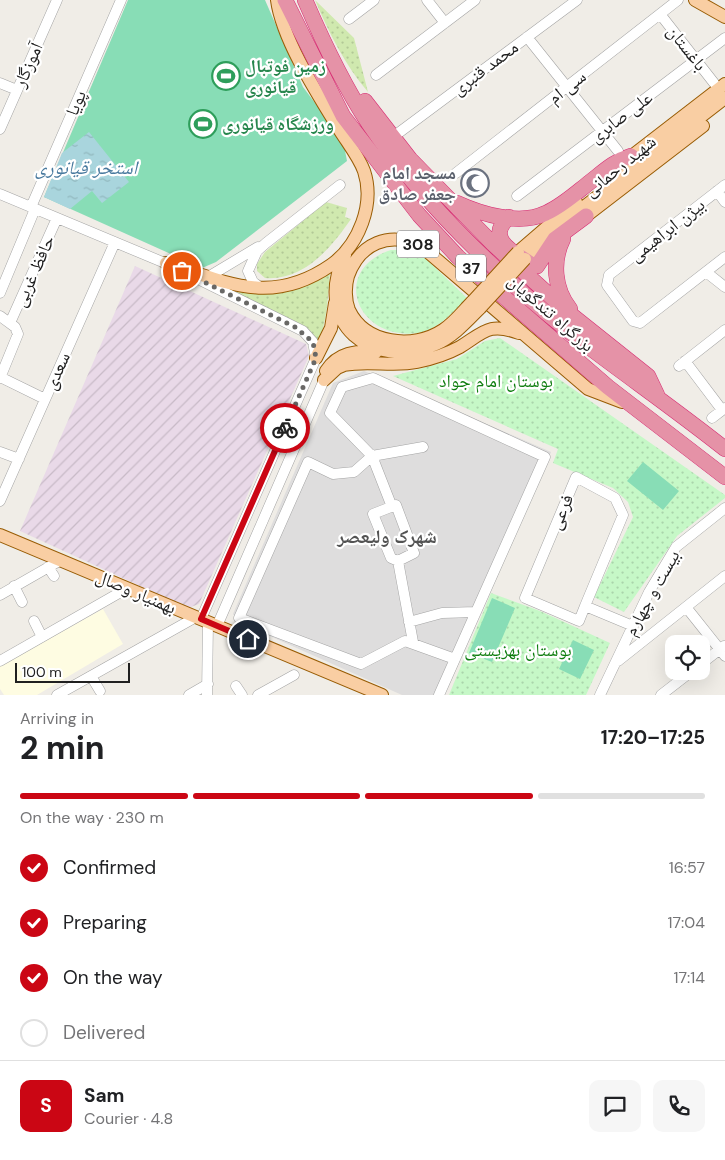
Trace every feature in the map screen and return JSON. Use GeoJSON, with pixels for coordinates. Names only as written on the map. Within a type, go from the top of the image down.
{"type":"FeatureCollection","features":[{"type":"Feature","properties":{"kind":"highway","name":"بزرگراه تندگویان"},"geometry":{"type":"LineString","coordinates":[[285,0],[343,116],[419,215],[458,257],[608,387],[725,477]]}},
{"type":"Feature","properties":{"kind":"highway","name":"بزرگراه تندگویان"},"geometry":{"type":"LineString","coordinates":[[305,0],[317,28],[368,123],[396,161],[472,246],[588,346],[725,449]]}},
{"type":"Feature","properties":{"kind":"highway"},"geometry":{"type":"LineString","coordinates":[[343,78],[441,191],[493,244],[588,328],[648,376],[660,399]]}},
{"type":"Feature","properties":{"kind":"highway"},"geometry":{"type":"LineString","coordinates":[[441,191],[454,202],[487,215],[509,217],[545,214],[573,196],[625,153]]}},
{"type":"Feature","properties":{"kind":"highway"},"geometry":{"type":"LineString","coordinates":[[586,216],[564,236],[558,249],[555,270],[563,298],[568,307],[588,328]]}},
{"type":"Feature","properties":{"kind":"highway"},"geometry":{"type":"LineString","coordinates":[[509,217],[502,224],[498,232],[500,240],[532,265],[537,266],[555,239],[586,216]]}},
{"type":"Feature","properties":{"kind":"main road"},"geometry":{"type":"LineString","coordinates":[[166,263],[233,285],[275,289],[312,278],[333,263],[350,243],[364,221],[368,188],[364,170],[317,92],[294,48],[278,10],[277,0]]}},
{"type":"Feature","properties":{"kind":"main road"},"geometry":{"type":"LineString","coordinates":[[695,0],[725,18]]}},
{"type":"Feature","properties":{"kind":"main road","name":"شهید رحمانی"},"geometry":{"type":"LineString","coordinates":[[522,255],[625,153],[719,83]]}},
{"type":"Feature","properties":{"kind":"main road","name":"شهید رحمانی"},"geometry":{"type":"LineString","coordinates":[[522,255],[725,98]]}},
{"type":"Feature","properties":{"kind":"main road","name":"شهید رحمانی"},"geometry":{"type":"LineString","coordinates":[[586,216],[725,109]]}},
{"type":"Feature","properties":{"kind":"main road","name":"308"},"geometry":{"type":"LineString","coordinates":[[477,304],[435,334],[407,342],[387,340],[365,330],[349,309],[345,286],[354,261],[367,248],[377,243],[395,239],[407,240],[421,246],[588,389],[634,406]]}},
{"type":"Feature","properties":{"kind":"main road","name":"308"},"geometry":{"type":"LineString","coordinates":[[350,243],[343,259],[336,294],[338,309],[351,334],[365,344],[396,352],[407,352],[425,348],[449,337],[522,255]]}},
{"type":"Feature","properties":{"kind":"main road"},"geometry":{"type":"LineString","coordinates":[[316,358],[331,328],[336,294]]}},
{"type":"Feature","properties":{"kind":"main road"},"geometry":{"type":"LineString","coordinates":[[324,380],[337,368],[344,365],[415,363],[438,356],[460,347],[487,329],[506,328],[525,336]]}},
{"type":"Feature","properties":{"kind":"main road"},"geometry":{"type":"LineString","coordinates":[[324,380],[325,373],[340,356],[352,352],[396,352]]}},
{"type":"Feature","properties":{"kind":"main road","name":"بهمنیار وصال"},"geometry":{"type":"LineString","coordinates":[[0,535],[379,695]]}},
{"type":"Feature","properties":{"kind":"street","name":"آموزگار"},"geometry":{"type":"LineString","coordinates":[[0,129],[57,0]]}},
{"type":"Feature","properties":{"kind":"street","name":"پویا"},"geometry":{"type":"LineString","coordinates":[[33,208],[121,0]]}},
{"type":"Feature","properties":{"kind":"street"},"geometry":{"type":"LineString","coordinates":[[349,19],[374,0]]}},
{"type":"Feature","properties":{"kind":"street"},"geometry":{"type":"LineString","coordinates":[[427,0],[445,23]]}},
{"type":"Feature","properties":{"kind":"street"},"geometry":{"type":"LineString","coordinates":[[376,75],[475,0]]}},
{"type":"Feature","properties":{"kind":"street","name":"محمد قنبری"},"geometry":{"type":"LineString","coordinates":[[393,137],[577,0]]}},
{"type":"Feature","properties":{"kind":"street","name":"سی ام"},"geometry":{"type":"LineString","coordinates":[[456,174],[678,0]]}},
{"type":"Feature","properties":{"kind":"street","name":"باغستان"},"geometry":{"type":"LineString","coordinates":[[660,14],[696,60],[719,83]]}},
{"type":"Feature","properties":{"kind":"street"},"geometry":{"type":"LineString","coordinates":[[527,37],[602,131],[625,153]]}},
{"type":"Feature","properties":{"kind":"street","name":"علی صابری"},"geometry":{"type":"LineString","coordinates":[[517,196],[725,38]]}},
{"type":"Feature","properties":{"kind":"street"},"geometry":{"type":"LineString","coordinates":[[0,83],[17,90]]}},
{"type":"Feature","properties":{"kind":"street"},"geometry":{"type":"LineString","coordinates":[[208,277],[266,243],[340,186]]}},
{"type":"Feature","properties":{"kind":"street"},"geometry":{"type":"LineString","coordinates":[[721,188],[725,202]]}},
{"type":"Feature","properties":{"kind":"street","name":"بیژن ابراهیمی"},"geometry":{"type":"LineString","coordinates":[[706,272],[636,324],[607,285],[609,274],[721,188]]}},
{"type":"Feature","properties":{"kind":"street"},"geometry":{"type":"LineString","coordinates":[[0,194],[166,263],[303,331],[313,342],[316,358],[252,502],[206,621],[207,690],[188,695]]}},
{"type":"Feature","properties":{"kind":"street","name":"حافظ غربی"},"geometry":{"type":"LineString","coordinates":[[0,293],[33,208]]}},
{"type":"Feature","properties":{"kind":"street","name":"حافظ غربی"},"geometry":{"type":"LineString","coordinates":[[10,324],[57,218]]}},
{"type":"Feature","properties":{"kind":"street","name":"سعدی"},"geometry":{"type":"LineString","coordinates":[[0,501],[114,242]]}},
{"type":"Feature","properties":{"kind":"street"},"geometry":{"type":"LineString","coordinates":[[261,288],[253,282],[248,271],[257,252],[266,243]]}},
{"type":"Feature","properties":{"kind":"street"},"geometry":{"type":"LineString","coordinates":[[725,257],[706,272],[725,287]]}},
{"type":"Feature","properties":{"kind":"street"},"geometry":{"type":"LineString","coordinates":[[0,316],[17,330],[18,337],[0,377],[45,399]]}},
{"type":"Feature","properties":{"kind":"street"},"geometry":{"type":"LineString","coordinates":[[712,418],[724,409],[682,364],[725,330]]}},
{"type":"Feature","properties":{"kind":"street"},"geometry":{"type":"LineString","coordinates":[[392,507],[372,456],[330,413],[342,388],[373,378],[545,457],[439,695]]}},
{"type":"Feature","properties":{"kind":"street"},"geometry":{"type":"LineString","coordinates":[[59,695],[74,691],[91,676],[206,621],[268,508],[324,380]]}},
{"type":"Feature","properties":{"kind":"street"},"geometry":{"type":"LineString","coordinates":[[423,447],[372,456],[354,472],[334,474],[308,462],[239,618],[360,664],[405,641],[413,642],[455,659]]}},
{"type":"Feature","properties":{"kind":"street"},"geometry":{"type":"LineString","coordinates":[[0,452],[19,459]]}},
{"type":"Feature","properties":{"kind":"street","name":"فرعی"},"geometry":{"type":"LineString","coordinates":[[576,477],[615,498],[623,515],[585,606],[579,621],[525,598],[576,477]]}},
{"type":"Feature","properties":{"kind":"street"},"geometry":{"type":"LineString","coordinates":[[252,502],[268,508]]}},
{"type":"Feature","properties":{"kind":"street"},"geometry":{"type":"LineString","coordinates":[[396,505],[414,553],[398,561],[391,558],[373,514],[396,505]]}},
{"type":"Feature","properties":{"kind":"street","name":"بیست و چهارم"},"geometry":{"type":"LineString","coordinates":[[600,695],[649,592],[676,547],[725,508]]}},
{"type":"Feature","properties":{"kind":"street"},"geometry":{"type":"LineString","coordinates":[[0,595],[61,560]]}},
{"type":"Feature","properties":{"kind":"street"},"geometry":{"type":"LineString","coordinates":[[398,561],[413,642]]}},
{"type":"Feature","properties":{"kind":"street"},"geometry":{"type":"LineString","coordinates":[[48,567],[54,576]]}},
{"type":"Feature","properties":{"kind":"street"},"geometry":{"type":"LineString","coordinates":[[615,663],[725,576]]}},
{"type":"Feature","properties":{"kind":"street"},"geometry":{"type":"LineString","coordinates":[[14,586],[22,602]]}},
{"type":"Feature","properties":{"kind":"street"},"geometry":{"type":"LineString","coordinates":[[0,661],[126,589]]}},
{"type":"Feature","properties":{"kind":"street"},"geometry":{"type":"LineString","coordinates":[[585,606],[633,626]]}},
{"type":"Feature","properties":{"kind":"street"},"geometry":{"type":"LineString","coordinates":[[686,606],[723,650],[710,658]]}},
{"type":"Feature","properties":{"kind":"street"},"geometry":{"type":"LineString","coordinates":[[408,622],[442,613],[476,612]]}},
{"type":"Feature","properties":{"kind":"street"},"geometry":{"type":"LineString","coordinates":[[34,621],[42,636]]}},
{"type":"Feature","properties":{"kind":"street"},"geometry":{"type":"LineString","coordinates":[[258,695],[294,675]]}},
{"type":"Feature","properties":{"kind":"street"},"geometry":{"type":"LineString","coordinates":[[91,676],[100,690]]}},
{"type":"Feature","properties":{"kind":"street"},"geometry":{"type":"LineString","coordinates":[[662,695],[681,680]]}},
{"type":"Feature","properties":{"kind":"street"},"geometry":{"type":"LineString","coordinates":[[236,686],[242,695]]}},
{"type":"Feature","properties":{"kind":"shaded area"},"geometry":{"type":"Polygon","coordinates":[[[135,266],[306,344],[309,356],[199,604],[188,608],[20,531],[135,266]]]}},
{"type":"Feature","properties":{"kind":"shaded area"},"geometry":{"type":"Polygon","coordinates":[[[364,371],[551,452],[443,695],[402,695],[238,622],[233,614],[333,383],[364,371]]]}},
{"type":"Feature","properties":{"kind":"shaded area"},"geometry":{"type":"Polygon","coordinates":[[[103,609],[123,644],[37,695],[4,695],[0,689],[0,666],[103,609]]]}},
{"type":"Feature","properties":{"kind":"green space","name":"ورزشگاه قیانوری"},"geometry":{"type":"Polygon","coordinates":[[[128,0],[265,0],[303,87],[343,140],[347,161],[216,262],[202,268],[44,197],[128,0]]]}},
{"type":"Feature","properties":{"kind":"green space"},"geometry":{"type":"Polygon","coordinates":[[[315,0],[354,38],[368,92],[338,48],[315,0]]]}},
{"type":"Feature","properties":{"kind":"green space"},"geometry":{"type":"Polygon","coordinates":[[[326,202],[347,208],[345,217],[351,219],[335,241],[315,261],[292,274],[279,278],[265,278],[257,271],[257,264],[265,252],[326,202]]]}},
{"type":"Feature","properties":{"kind":"green space"},"geometry":{"type":"Polygon","coordinates":[[[391,250],[411,250],[426,259],[467,298],[445,320],[431,329],[417,333],[396,333],[379,326],[366,316],[358,302],[356,287],[360,273],[372,260],[391,250]]]}},
{"type":"Feature","properties":{"kind":"green space"},"geometry":{"type":"Polygon","coordinates":[[[330,272],[328,300],[318,345],[311,332],[302,326],[216,285],[248,292],[274,292],[287,290],[330,272]]]}},
{"type":"Feature","properties":{"kind":"green space","name":"بوستان امام جواد"},"geometry":{"type":"Polygon","coordinates":[[[500,338],[725,495],[725,498],[677,536],[624,612],[594,597],[633,517],[628,502],[613,488],[553,463],[558,449],[393,376],[457,359],[485,341],[500,338]]]}},
{"type":"Feature","properties":{"kind":"green space"},"geometry":{"type":"Polygon","coordinates":[[[643,462],[679,491],[663,510],[627,481],[643,462]]]}},
{"type":"Feature","properties":{"kind":"green space","name":"بوستان بهزیستی"},"geometry":{"type":"Polygon","coordinates":[[[491,593],[540,611],[610,643],[586,695],[449,695],[491,593]]]}},
{"type":"Feature","properties":{"kind":"green space"},"geometry":{"type":"Polygon","coordinates":[[[492,598],[515,608],[492,662],[469,653],[492,598]]]}},
{"type":"Feature","properties":{"kind":"green space"},"geometry":{"type":"Polygon","coordinates":[[[573,640],[594,650],[580,679],[559,669],[573,640]]]}},
{"type":"Feature","properties":{"kind":"water","name":"استخر قیانوری"},"geometry":{"type":"Polygon","coordinates":[[[89,132],[129,182],[102,203],[92,191],[70,209],[44,197],[62,153],[89,132]]]}},
{"type":"Feature","properties":{"kind":"way so far"},"geometry":{"type":"LineString","coordinates":[[182,271],[303,331],[313,342],[316,358],[285,428]]}},
{"type":"Feature","properties":{"kind":"place","name":"زمین فوتبال قیانوری"},"geometry":{"type":"Point","coordinates":[226,76]}},
{"type":"Feature","properties":{"kind":"place","name":"ورزشگاه قیانوری"},"geometry":{"type":"Point","coordinates":[203,124]}},
{"type":"Feature","properties":{"kind":"place","name":"مسجد امام جعفر صادق"},"geometry":{"type":"Point","coordinates":[475,183]}},
{"type":"Feature","properties":{"kind":"district","name":"شهرک ولیعصر"},"geometry":{"type":"Point","coordinates":[387,536]}},
{"type":"Feature","properties":{"kind":"route"},"geometry":{"type":"LineString","coordinates":[[248,639],[201,619],[285,428]]}}]}
